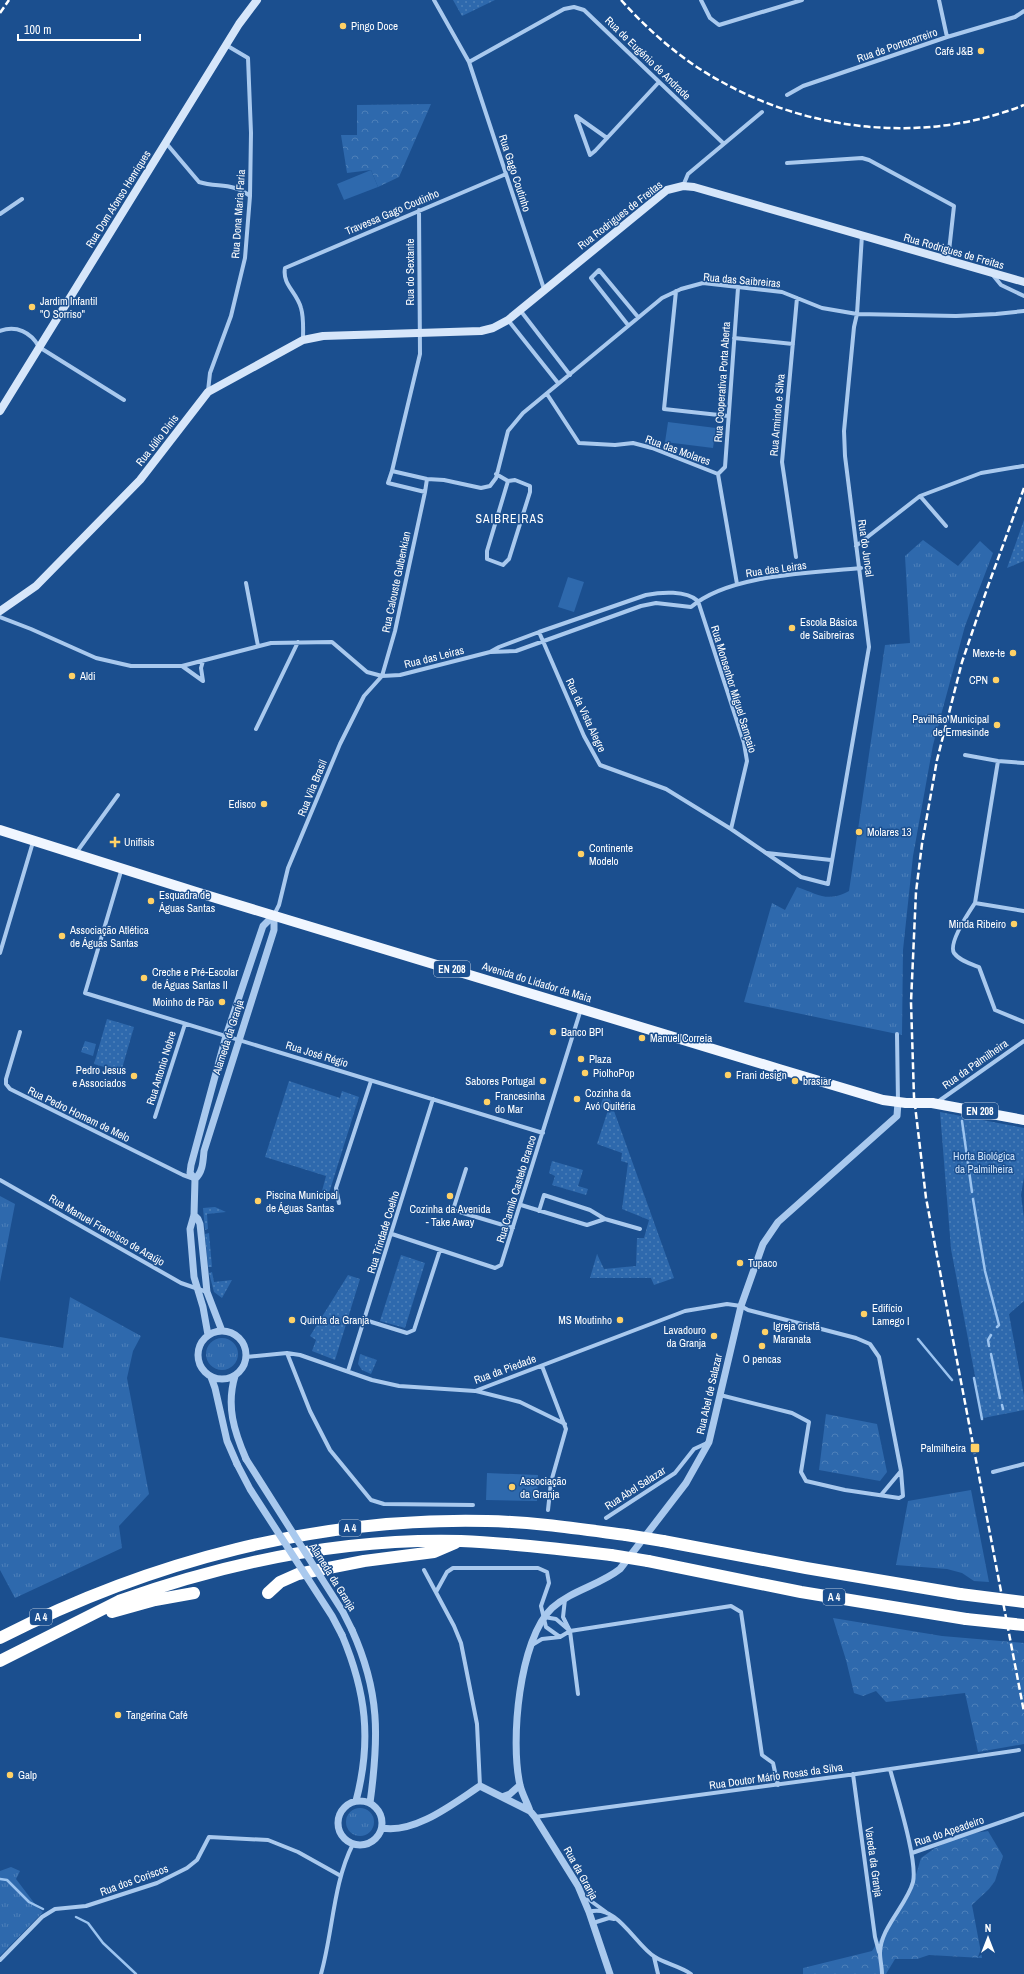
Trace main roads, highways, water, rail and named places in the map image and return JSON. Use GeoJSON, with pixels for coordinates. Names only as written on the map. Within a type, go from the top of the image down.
{"type":"FeatureCollection","features":[{"type":"Feature","properties":{"kind":"highway","name":"A 4"},"geometry":{"type":"LineString","coordinates":[[0,1638],[56,1609],[82,1598],[182,1563],[244,1547],[334,1529],[420,1522],[487,1521],[554,1525],[663,1541],[806,1568],[960,1594],[1024,1602]]}},
{"type":"Feature","properties":{"kind":"highway","name":"A 4"},"geometry":{"type":"LineString","coordinates":[[0,1661],[120,1601],[198,1576],[319,1550],[358,1545],[460,1541],[554,1548],[611,1555],[801,1592],[966,1619],[1024,1625]]}},
{"type":"Feature","properties":{"kind":"highway"},"geometry":{"type":"LineString","coordinates":[[268,1593],[280,1582],[298,1574],[358,1562],[434,1552],[460,1541]]}},
{"type":"Feature","properties":{"kind":"highway"},"geometry":{"type":"LineString","coordinates":[[75,1623],[155,1600],[194,1593]]}},
{"type":"Feature","properties":{"kind":"main road","name":"Rua Dom Afonso Henriques"},"geometry":{"type":"LineString","coordinates":[[0,411],[238,24],[257,0]]}},
{"type":"Feature","properties":{"kind":"main road","name":"Rua Rodrigues de Freitas"},"geometry":{"type":"LineString","coordinates":[[359,335],[480,331],[493,328],[508,320],[544,289],[667,190],[683,186],[694,187],[1024,282]]}},
{"type":"Feature","properties":{"kind":"main road","name":"Rua Júlio Dinis"},"geometry":{"type":"LineString","coordinates":[[0,611],[36,586],[140,480],[208,392],[303,340],[323,336],[359,335]]}},
{"type":"Feature","properties":{"kind":"main road","name":"Avenida do Lidador da Maia"},"geometry":{"type":"LineString","coordinates":[[0,830],[581,1009],[883,1100],[902,1103],[934,1103],[1024,1120]]}},
{"type":"Feature","properties":{"kind":"waterway"},"geometry":{"type":"LineString","coordinates":[[962,1121],[972,1192]]}},
{"type":"Feature","properties":{"kind":"waterway"},"geometry":{"type":"LineString","coordinates":[[973,1199],[985,1271],[999,1325],[997,1327]]}},
{"type":"Feature","properties":{"kind":"waterway"},"geometry":{"type":"LineString","coordinates":[[989,1346],[988,1340],[991,1335]]}},
{"type":"Feature","properties":{"kind":"waterway"},"geometry":{"type":"LineString","coordinates":[[918,1339],[952,1380]]}},
{"type":"Feature","properties":{"kind":"waterway"},"geometry":{"type":"LineString","coordinates":[[991,1354],[1000,1398]]}},
{"type":"Feature","properties":{"kind":"waterway"},"geometry":{"type":"LineString","coordinates":[[974,1378],[982,1419]]}},
{"type":"Feature","properties":{"kind":"waterway"},"geometry":{"type":"LineString","coordinates":[[1002,1405],[1003,1409]]}},
{"type":"Feature","properties":{"kind":"waterway"},"geometry":{"type":"LineString","coordinates":[[0,1879],[7,1880],[29,1902],[43,1909]]}},
{"type":"Feature","properties":{"kind":"waterway"},"geometry":{"type":"LineString","coordinates":[[76,1917],[88,1923],[103,1943],[136,1974]]}},
{"type":"Feature","properties":{"kind":"railway"},"geometry":{"type":"LineString","coordinates":[[0,13],[9,0]]}},
{"type":"Feature","properties":{"kind":"railway"},"geometry":{"type":"LineString","coordinates":[[621,0],[668,46],[708,74],[757,99],[794,112],[832,122],[870,127],[910,128],[949,125],[987,117],[1024,105]]}},
{"type":"Feature","properties":{"kind":"railway"},"geometry":{"type":"LineString","coordinates":[[1024,488],[962,662],[937,760],[922,844],[916,892],[911,1002],[914,1097],[926,1198],[1024,1712]]}},
{"type":"Feature","properties":{"kind":"place","name":"Pingo Doce"},"geometry":{"type":"Point","coordinates":[343,26]}},
{"type":"Feature","properties":{"kind":"place","name":"Café J&B"},"geometry":{"type":"Point","coordinates":[981,51]}},
{"type":"Feature","properties":{"kind":"place","name":"Jardim Infantil \"O Sorriso\""},"geometry":{"type":"Point","coordinates":[32,307]}},
{"type":"Feature","properties":{"kind":"place","name":"Escola Básica de Saibreiras"},"geometry":{"type":"Point","coordinates":[792,628]}},
{"type":"Feature","properties":{"kind":"place","name":"Mexe-te"},"geometry":{"type":"Point","coordinates":[1013,653]}},
{"type":"Feature","properties":{"kind":"place","name":"Aldi"},"geometry":{"type":"Point","coordinates":[72,676]}},
{"type":"Feature","properties":{"kind":"place","name":"CPN"},"geometry":{"type":"Point","coordinates":[996,680]}},
{"type":"Feature","properties":{"kind":"place","name":"Pavilhão Municipal de Ermesinde"},"geometry":{"type":"Point","coordinates":[997,725]}},
{"type":"Feature","properties":{"kind":"place","name":"Edisco"},"geometry":{"type":"Point","coordinates":[264,804]}},
{"type":"Feature","properties":{"kind":"place","name":"Molares 13"},"geometry":{"type":"Point","coordinates":[859,832]}},
{"type":"Feature","properties":{"kind":"place","name":"Unifisis"},"geometry":{"type":"Point","coordinates":[115,842]}},
{"type":"Feature","properties":{"kind":"place","name":"Continente Modelo"},"geometry":{"type":"Point","coordinates":[581,854]}},
{"type":"Feature","properties":{"kind":"place","name":"Esquadra de Águas Santas"},"geometry":{"type":"Point","coordinates":[151,901]}},
{"type":"Feature","properties":{"kind":"place","name":"Minda Ribeiro"},"geometry":{"type":"Point","coordinates":[1014,924]}},
{"type":"Feature","properties":{"kind":"place","name":"Associação Atlética de Águas Santas"},"geometry":{"type":"Point","coordinates":[62,936]}},
{"type":"Feature","properties":{"kind":"place","name":"Creche e Pré-Escolar de Águas Santas II"},"geometry":{"type":"Point","coordinates":[144,978]}},
{"type":"Feature","properties":{"kind":"place","name":"Moinho de Pão"},"geometry":{"type":"Point","coordinates":[222,1002]}},
{"type":"Feature","properties":{"kind":"place","name":"Banco BPI"},"geometry":{"type":"Point","coordinates":[553,1032]}},
{"type":"Feature","properties":{"kind":"place","name":"Manuel Correia"},"geometry":{"type":"Point","coordinates":[642,1038]}},
{"type":"Feature","properties":{"kind":"place","name":"Plaza"},"geometry":{"type":"Point","coordinates":[581,1059]}},
{"type":"Feature","properties":{"kind":"place","name":"PiolhoPop"},"geometry":{"type":"Point","coordinates":[585,1073]}},
{"type":"Feature","properties":{"kind":"place","name":"Frani design"},"geometry":{"type":"Point","coordinates":[728,1075]}},
{"type":"Feature","properties":{"kind":"place","name":"Pedro Jesus e Associados"},"geometry":{"type":"Point","coordinates":[134,1076]}},
{"type":"Feature","properties":{"kind":"place","name":"Sabores Portugal"},"geometry":{"type":"Point","coordinates":[543,1081]}},
{"type":"Feature","properties":{"kind":"place","name":"brasiar"},"geometry":{"type":"Point","coordinates":[795,1081]}},
{"type":"Feature","properties":{"kind":"place","name":"Cozinha da Avó Quitéria"},"geometry":{"type":"Point","coordinates":[577,1099]}},
{"type":"Feature","properties":{"kind":"place","name":"Francesinha do Mar"},"geometry":{"type":"Point","coordinates":[487,1102]}},
{"type":"Feature","properties":{"kind":"place","name":"Cozinha da Avenida - Take Away"},"geometry":{"type":"Point","coordinates":[450,1196]}},
{"type":"Feature","properties":{"kind":"place","name":"Piscina Municipal de Águas Santas"},"geometry":{"type":"Point","coordinates":[258,1201]}},
{"type":"Feature","properties":{"kind":"place","name":"Tupaco"},"geometry":{"type":"Point","coordinates":[740,1263]}},
{"type":"Feature","properties":{"kind":"place","name":"Edifício Lamego I"},"geometry":{"type":"Point","coordinates":[864,1314]}},
{"type":"Feature","properties":{"kind":"place","name":"Quinta da Granja"},"geometry":{"type":"Point","coordinates":[292,1320]}},
{"type":"Feature","properties":{"kind":"place","name":"MS Moutinho"},"geometry":{"type":"Point","coordinates":[620,1320]}},
{"type":"Feature","properties":{"kind":"place","name":"Igreja cristã Maranata"},"geometry":{"type":"Point","coordinates":[765,1332]}},
{"type":"Feature","properties":{"kind":"place","name":"Lavadouro da Granja"},"geometry":{"type":"Point","coordinates":[714,1336]}},
{"type":"Feature","properties":{"kind":"place","name":"O pencas"},"geometry":{"type":"Point","coordinates":[762,1346]}},
{"type":"Feature","properties":{"kind":"place","name":"Palmilheira"},"geometry":{"type":"Point","coordinates":[975,1448]}},
{"type":"Feature","properties":{"kind":"place","name":"Associação da Granja"},"geometry":{"type":"Point","coordinates":[512,1487]}},
{"type":"Feature","properties":{"kind":"place","name":"Tangerina Café"},"geometry":{"type":"Point","coordinates":[118,1715]}},
{"type":"Feature","properties":{"kind":"place","name":"Galp"},"geometry":{"type":"Point","coordinates":[10,1775]}},
{"type":"Feature","properties":{"kind":"district","name":"SAIBREIRAS"},"geometry":{"type":"Point","coordinates":[510,519]}},
{"type":"Feature","properties":{"kind":"park label","name":"Horta Biológica da Palmilheira"},"geometry":{"type":"Point","coordinates":[984,1162]}}]}
